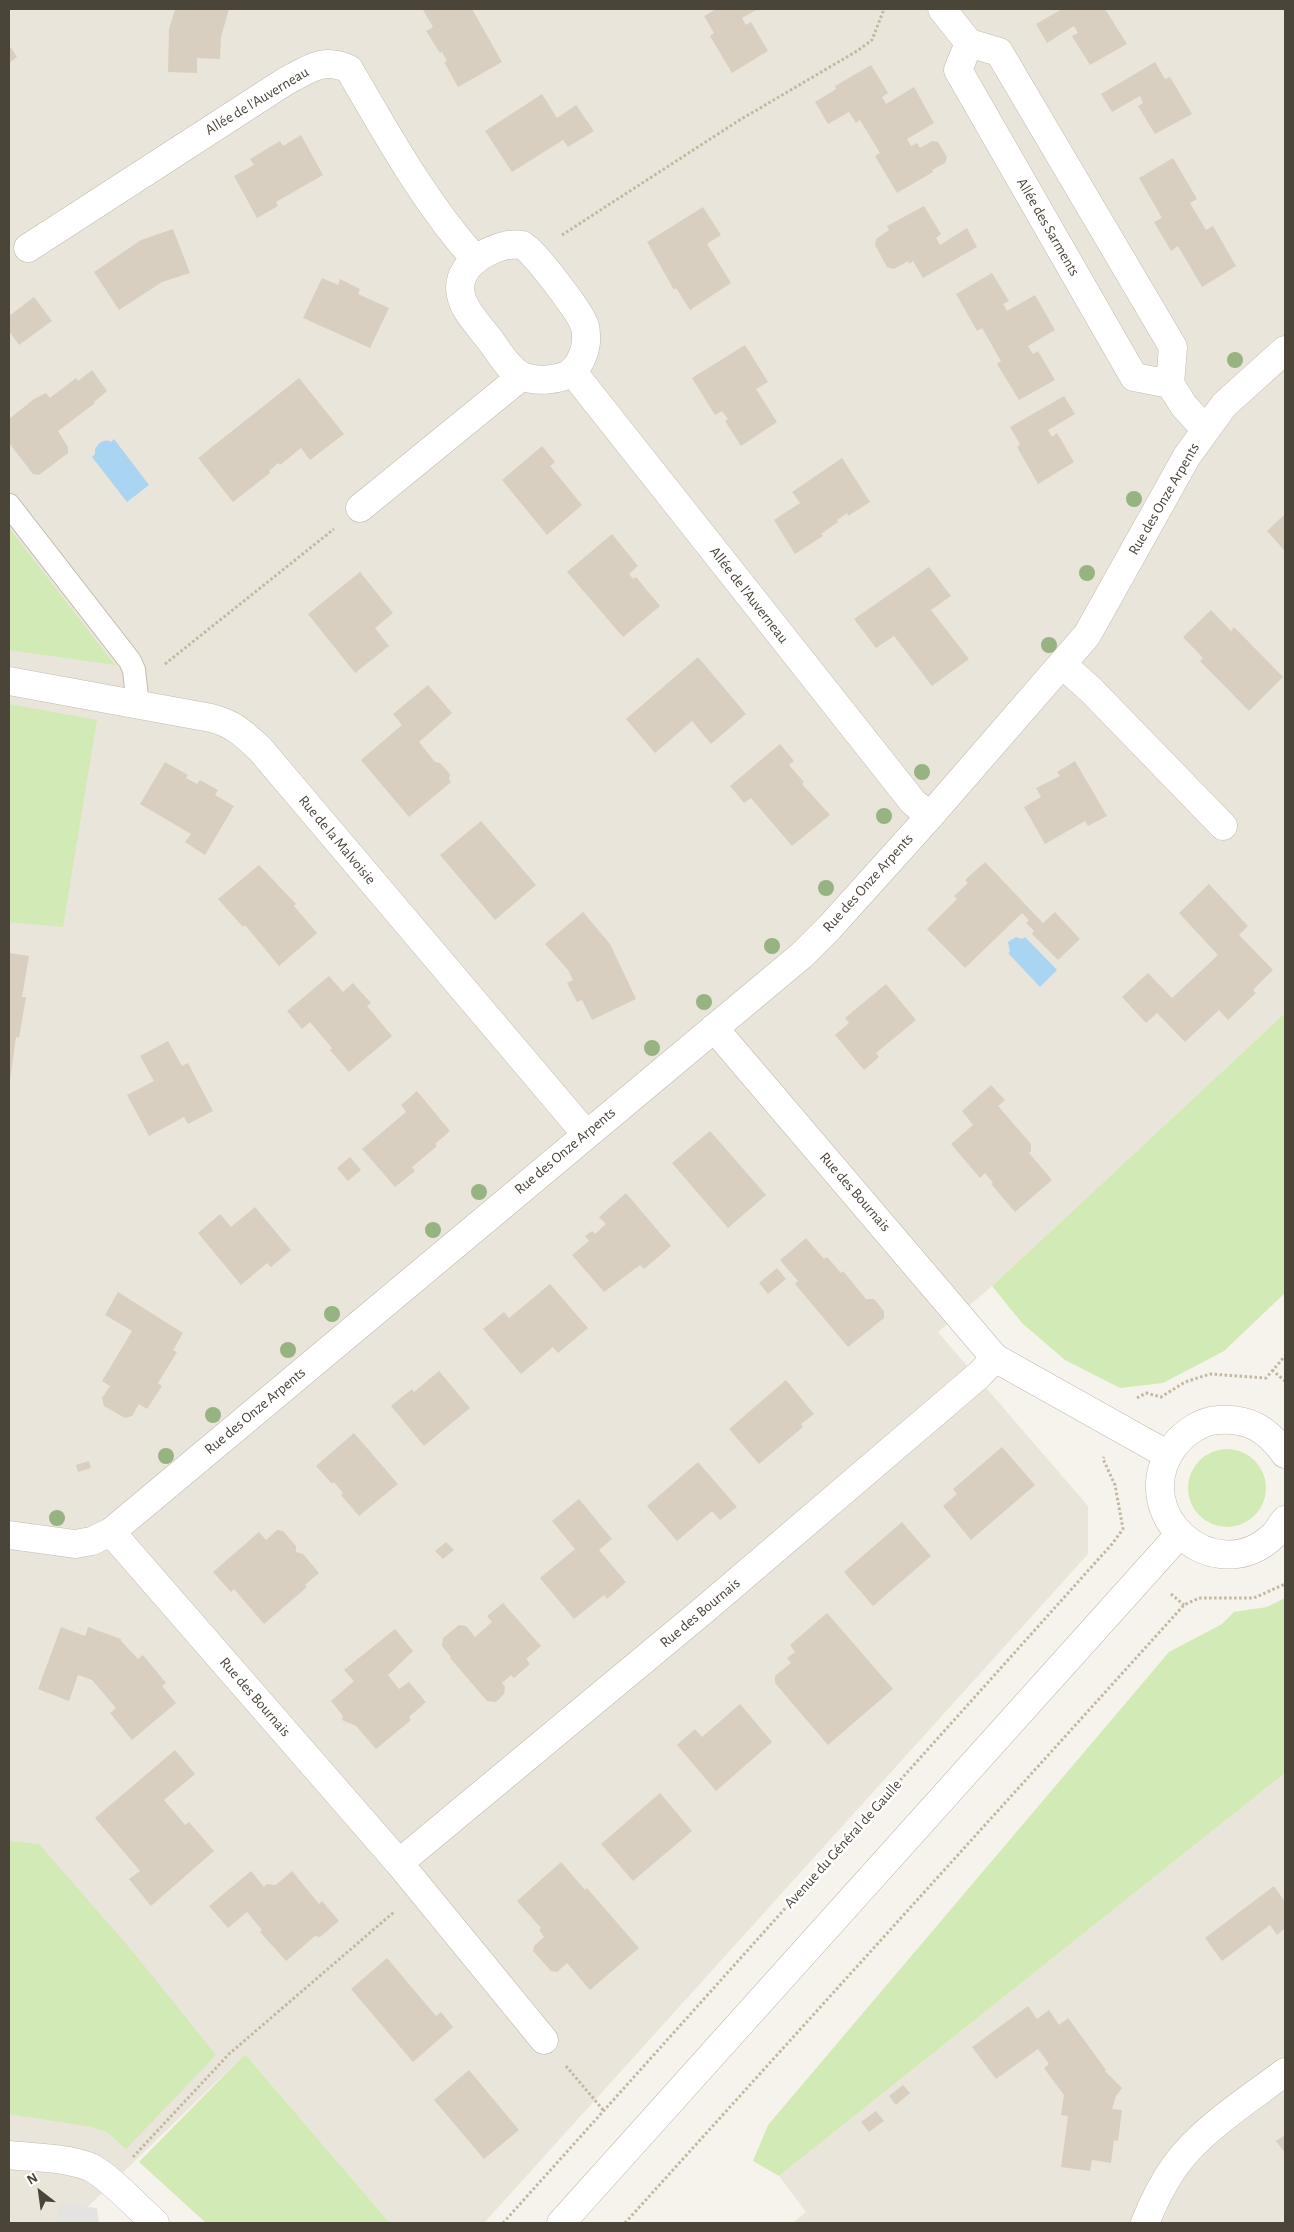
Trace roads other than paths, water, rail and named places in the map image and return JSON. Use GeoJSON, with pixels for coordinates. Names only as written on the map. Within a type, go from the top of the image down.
{"type":"FeatureCollection","features":[{"type":"Feature","properties":{"kind":"street"},"geometry":{"type":"LineString","coordinates":[[942,9],[969,43],[999,52],[1173,347],[1170,384],[1184,406],[1205,429]]}},
{"type":"Feature","properties":{"kind":"street","name":"Allée des Sarments"},"geometry":{"type":"LineString","coordinates":[[969,43],[958,70],[1134,377],[1170,384]]}},
{"type":"Feature","properties":{"kind":"street","name":"Allée de l'Auverneau"},"geometry":{"type":"LineString","coordinates":[[28,248],[286,81],[319,64],[335,63],[349,69],[398,154],[461,244],[475,259]]}},
{"type":"Feature","properties":{"kind":"street"},"geometry":{"type":"LineString","coordinates":[[507,244],[523,245],[536,256],[583,322],[586,337],[585,352],[572,371],[553,379],[536,381],[522,376],[513,370],[470,314],[462,298],[460,285],[465,272],[475,259],[490,249],[507,244]]}},
{"type":"Feature","properties":{"kind":"street","name":"Rue des Onze Arpents"},"geometry":{"type":"LineString","coordinates":[[9,1535],[75,1544],[92,1541],[111,1532],[802,955],[830,927],[930,816],[1087,635],[1187,456],[1205,429],[1224,405],[1285,350]]}},
{"type":"Feature","properties":{"kind":"street","name":"Allée de l'Auverneau"},"geometry":{"type":"LineString","coordinates":[[572,371],[912,802],[930,816]]}},
{"type":"Feature","properties":{"kind":"street"},"geometry":{"type":"LineString","coordinates":[[360,508],[522,376]]}},
{"type":"Feature","properties":{"kind":"street"},"geometry":{"type":"LineString","coordinates":[[1062,664],[1091,690],[1224,826]]}},
{"type":"Feature","properties":{"kind":"street","name":"Rue de la Malvoisie"},"geometry":{"type":"LineString","coordinates":[[9,681],[225,721],[238,728],[260,749],[586,1134]]}},
{"type":"Feature","properties":{"kind":"street","name":"Rue des Bournais"},"geometry":{"type":"LineString","coordinates":[[714,1028],[995,1358],[1168,1455]]}},
{"type":"Feature","properties":{"kind":"street","name":"Rue des Bournais"},"geometry":{"type":"LineString","coordinates":[[399,1863],[706,1609],[979,1375],[995,1358]]}},
{"type":"Feature","properties":{"kind":"street"},"geometry":{"type":"LineString","coordinates":[[1282,1440],[1257,1426],[1237,1420],[1216,1420],[1197,1426],[1180,1438],[1168,1455],[1160,1476],[1160,1497],[1166,1517],[1179,1535],[1196,1547],[1216,1554],[1236,1554],[1256,1548],[1273,1536],[1285,1520]]}},
{"type":"Feature","properties":{"kind":"street","name":"Rue des Bournais"},"geometry":{"type":"LineString","coordinates":[[111,1532],[399,1863],[544,2040]]}},
{"type":"Feature","properties":{"kind":"street"},"geometry":{"type":"LineString","coordinates":[[561,2223],[1179,1535]]}},
{"type":"Feature","properties":{"kind":"street"},"geometry":{"type":"LineString","coordinates":[[1145,2223],[1156,2196],[1175,2164],[1200,2138],[1285,2072]]}},
{"type":"Feature","properties":{"kind":"street"},"geometry":{"type":"LineString","coordinates":[[9,2155],[75,2162],[90,2168],[101,2175],[155,2223]]}},
{"type":"Feature","properties":{"kind":"lane"},"geometry":{"type":"LineString","coordinates":[[9,505],[130,661],[134,670],[138,706]]}},
{"type":"Feature","properties":{"kind":"water"},"geometry":{"type":"Polygon","coordinates":[[[114,439],[149,485],[127,502],[92,457],[100,443],[104,441],[111,442],[114,439]]]}},
{"type":"Feature","properties":{"kind":"water"},"geometry":{"type":"Polygon","coordinates":[[[1016,937],[1022,939],[1025,937],[1057,970],[1040,987],[1008,953],[1010,952],[1008,942],[1016,937]]]}}]}
